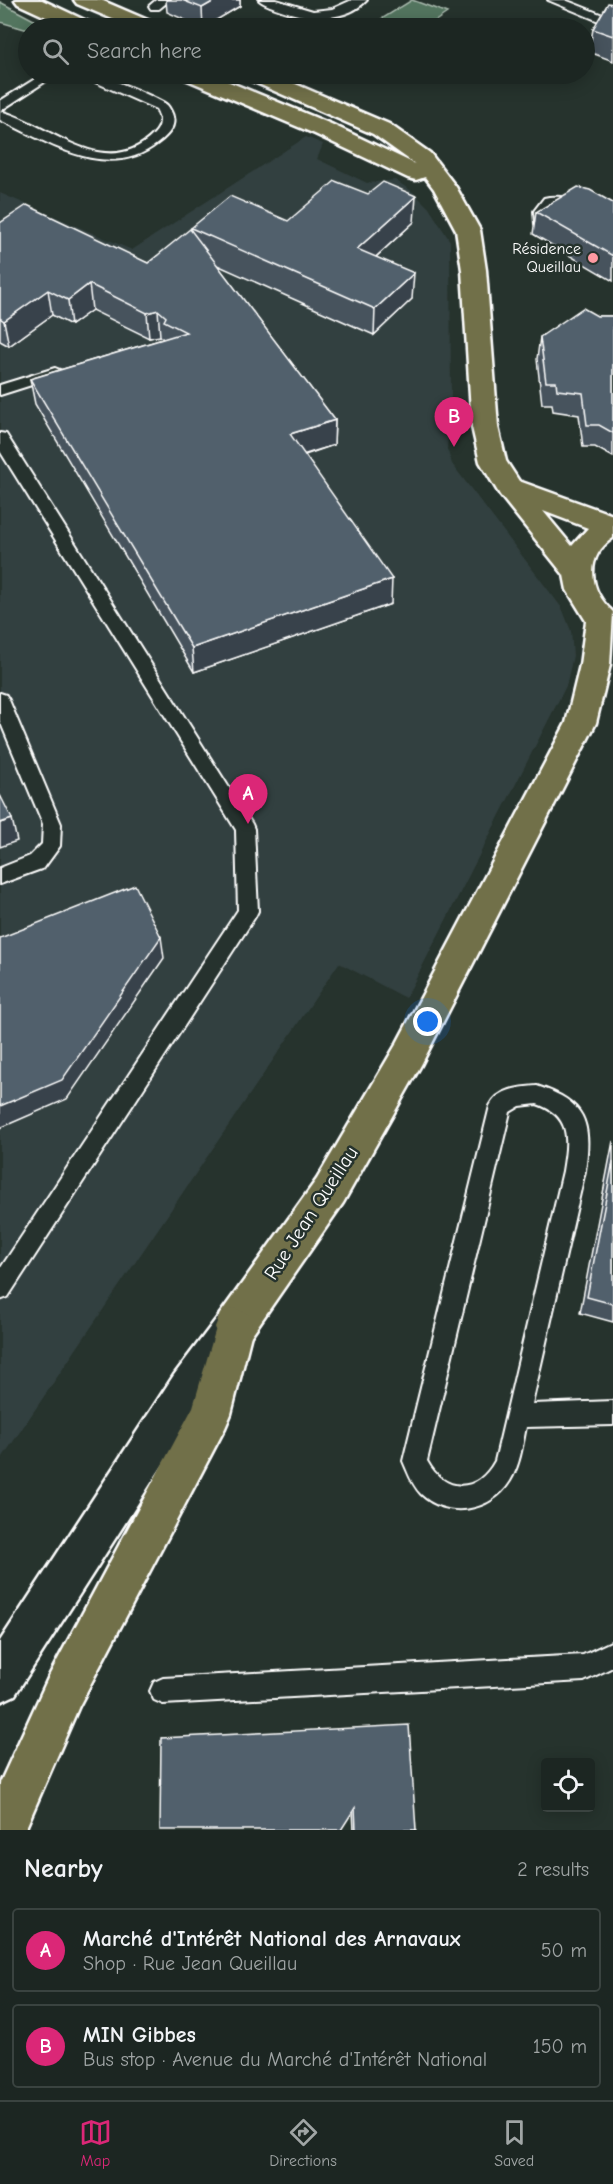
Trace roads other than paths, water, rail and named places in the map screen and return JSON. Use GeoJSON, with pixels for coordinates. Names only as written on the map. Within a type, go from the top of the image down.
{"type":"FeatureCollection","features":[{"type":"Feature","properties":{"kind":"main road"},"geometry":{"type":"LineString","coordinates":[[25,0],[64,18]]}},
{"type":"Feature","properties":{"kind":"main road"},"geometry":{"type":"LineString","coordinates":[[84,0],[126,18]]}},
{"type":"Feature","properties":{"kind":"main road"},"geometry":{"type":"LineString","coordinates":[[217,84],[323,129],[445,187]]}},
{"type":"Feature","properties":{"kind":"main road"},"geometry":{"type":"LineString","coordinates":[[278,84],[381,129],[422,158],[445,187],[468,230],[474,270],[485,427],[493,462],[510,488],[577,572]]}},
{"type":"Feature","properties":{"kind":"main road"},"geometry":{"type":"LineString","coordinates":[[510,488],[611,526]]}},
{"type":"Feature","properties":{"kind":"main road"},"geometry":{"type":"LineString","coordinates":[[607,625],[583,597],[577,572],[579,559],[586,546],[611,526]]}},
{"type":"Feature","properties":{"kind":"main road","name":"Rue Jean Queillau"},"geometry":{"type":"LineString","coordinates":[[0,1680],[188,1389],[330,1191],[409,1054],[581,723],[607,625]]}},
{"type":"Feature","properties":{"kind":"main road","name":"Rue Jean Queillau"},"geometry":{"type":"LineString","coordinates":[[581,723],[613,692]]}},
{"type":"Feature","properties":{"kind":"main road"},"geometry":{"type":"LineString","coordinates":[[2,1830],[64,1691],[211,1414],[234,1327]]}},
{"type":"Feature","properties":{"kind":"lane"},"geometry":{"type":"LineString","coordinates":[[265,0],[302,14],[326,15],[346,9],[361,0]]}},
{"type":"Feature","properties":{"kind":"lane"},"geometry":{"type":"LineString","coordinates":[[554,0],[613,23]]}},
{"type":"Feature","properties":{"kind":"lane"},"geometry":{"type":"LineString","coordinates":[[0,107],[36,84]]}},
{"type":"Feature","properties":{"kind":"lane"},"geometry":{"type":"LineString","coordinates":[[0,115],[103,158],[118,158],[151,144],[161,136],[169,122],[168,114],[161,106],[107,84]]}},
{"type":"Feature","properties":{"kind":"lane"},"geometry":{"type":"LineString","coordinates":[[540,221],[541,211],[549,201],[561,199],[580,201],[613,214]]}},
{"type":"Feature","properties":{"kind":"lane"},"geometry":{"type":"LineString","coordinates":[[0,390],[68,370]]}},
{"type":"Feature","properties":{"kind":"lane"},"geometry":{"type":"LineString","coordinates":[[0,438],[245,830],[248,911],[0,1289]]}},
{"type":"Feature","properties":{"kind":"lane"},"geometry":{"type":"LineString","coordinates":[[0,700],[52,824],[51,846],[37,862],[0,876]]}},
{"type":"Feature","properties":{"kind":"lane"},"geometry":{"type":"LineString","coordinates":[[537,1095],[552,1099],[564,1108],[576,1125],[579,1142],[516,1416],[506,1464],[500,1479],[489,1489],[471,1497],[452,1496],[434,1489],[421,1475],[415,1461],[496,1120],[501,1106],[517,1097],[537,1095]]}},
{"type":"Feature","properties":{"kind":"lane"},"geometry":{"type":"LineString","coordinates":[[516,1416],[613,1413]]}},
{"type":"Feature","properties":{"kind":"lane"},"geometry":{"type":"LineString","coordinates":[[163,1691],[584,1668],[613,1654]]}},
{"type":"Feature","properties":{"kind":"place","name":"Résidence Queillau"},"geometry":{"type":"Point","coordinates":[593,258]}},
{"type":"Feature","properties":{"kind":"place","name":"MIN Gibbes"},"geometry":{"type":"Point","coordinates":[454,447]}},
{"type":"Feature","properties":{"kind":"place","name":"Marché d'Intérêt National des Arnavaux"},"geometry":{"type":"Point","coordinates":[248,824]}}]}
